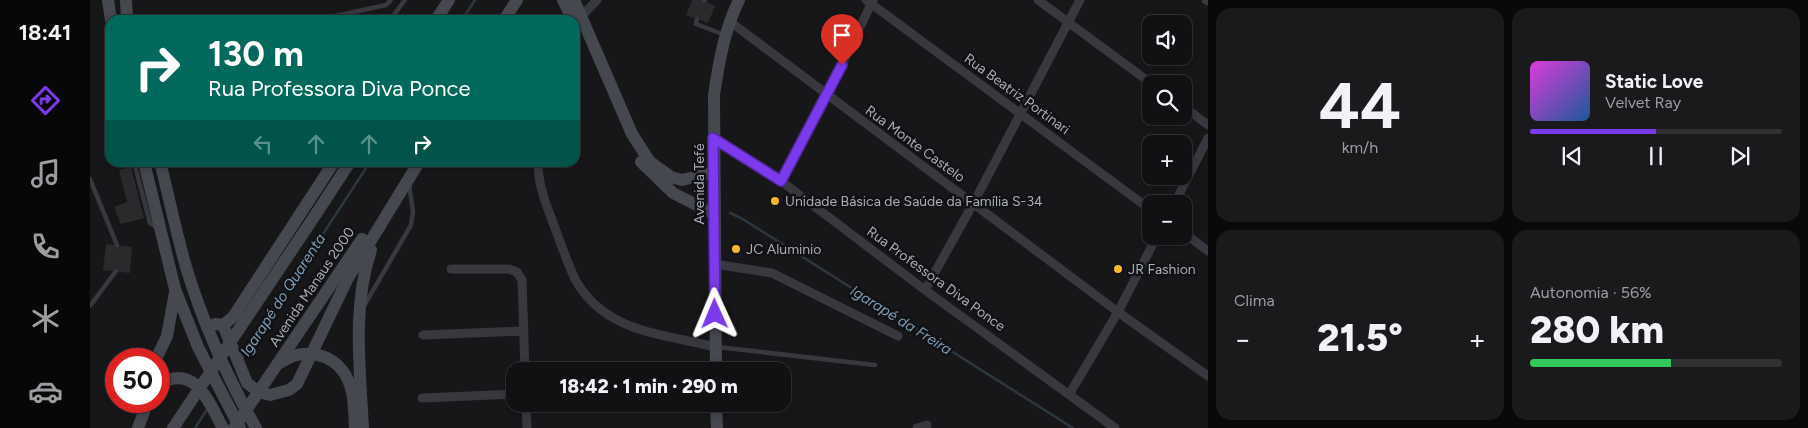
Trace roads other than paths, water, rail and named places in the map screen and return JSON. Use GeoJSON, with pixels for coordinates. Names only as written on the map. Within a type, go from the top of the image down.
{"type":"FeatureCollection","features":[{"type":"Feature","properties":{"kind":"main road"},"geometry":{"type":"LineString","coordinates":[[108,0],[110,15]]}},
{"type":"Feature","properties":{"kind":"main road"},"geometry":{"type":"LineString","coordinates":[[126,0],[127,15]]}},
{"type":"Feature","properties":{"kind":"main road"},"geometry":{"type":"LineString","coordinates":[[440,15],[449,0]]}},
{"type":"Feature","properties":{"kind":"main road"},"geometry":{"type":"LineString","coordinates":[[507,15],[517,0]]}},
{"type":"Feature","properties":{"kind":"main road"},"geometry":{"type":"LineString","coordinates":[[563,0],[572,15]]}},
{"type":"Feature","properties":{"kind":"main road"},"geometry":{"type":"LineString","coordinates":[[574,0],[575,15]]}},
{"type":"Feature","properties":{"kind":"main road","name":"Avenida Tefé"},"geometry":{"type":"LineString","coordinates":[[716,362],[714,95],[728,21],[735,1]]}},
{"type":"Feature","properties":{"kind":"main road"},"geometry":{"type":"LineString","coordinates":[[580,29],[632,134],[650,162],[671,177],[682,180],[714,172]]}},
{"type":"Feature","properties":{"kind":"main road"},"geometry":{"type":"LineString","coordinates":[[580,30],[632,150],[646,169],[673,193],[714,214]]}},
{"type":"Feature","properties":{"kind":"main road"},"geometry":{"type":"LineString","coordinates":[[145,167],[175,289],[213,378],[240,428]]}},
{"type":"Feature","properties":{"kind":"main road"},"geometry":{"type":"LineString","coordinates":[[161,167],[185,266],[200,312],[222,364],[256,428]]}},
{"type":"Feature","properties":{"kind":"main road"},"geometry":{"type":"LineString","coordinates":[[200,312],[210,322],[222,324],[233,316],[331,167]]}},
{"type":"Feature","properties":{"kind":"main road"},"geometry":{"type":"LineString","coordinates":[[173,428],[347,167]]}},
{"type":"Feature","properties":{"kind":"main road","name":"Avenida Manaus 2000"},"geometry":{"type":"LineString","coordinates":[[234,428],[412,167]]}},
{"type":"Feature","properties":{"kind":"main road"},"geometry":{"type":"LineString","coordinates":[[222,324],[247,383],[252,388],[270,395],[289,390],[297,384],[348,278],[416,167]]}},
{"type":"Feature","properties":{"kind":"main road"},"geometry":{"type":"LineString","coordinates":[[363,428],[358,316],[362,276],[376,232]]}},
{"type":"Feature","properties":{"kind":"main road"},"geometry":{"type":"LineString","coordinates":[[161,348],[167,336],[175,289]]}},
{"type":"Feature","properties":{"kind":"main road"},"geometry":{"type":"LineString","coordinates":[[276,366],[287,358],[304,354],[324,356],[335,362],[344,372],[350,385],[355,428]]}},
{"type":"Feature","properties":{"kind":"main road"},"geometry":{"type":"LineString","coordinates":[[170,380],[185,379],[202,390],[221,424]]}},
{"type":"Feature","properties":{"kind":"main road"},"geometry":{"type":"LineString","coordinates":[[716,412],[717,428]]}},
{"type":"Feature","properties":{"kind":"main road"},"geometry":{"type":"LineString","coordinates":[[137,428],[138,413]]}},
{"type":"Feature","properties":{"kind":"main road"},"geometry":{"type":"LineString","coordinates":[[137,428],[143,413]]}},
{"type":"Feature","properties":{"kind":"street"},"geometry":{"type":"LineString","coordinates":[[580,17],[596,0]]}},
{"type":"Feature","properties":{"kind":"street"},"geometry":{"type":"LineString","coordinates":[[1038,0],[1142,77]]}},
{"type":"Feature","properties":{"kind":"street"},"geometry":{"type":"LineString","coordinates":[[925,290],[973,204],[1080,0]]}},
{"type":"Feature","properties":{"kind":"street"},"geometry":{"type":"LineString","coordinates":[[781,181],[827,96],[870,1]]}},
{"type":"Feature","properties":{"kind":"street","name":"Rua Beatriz Portinari"},"geometry":{"type":"LineString","coordinates":[[870,1],[1142,203]]}},
{"type":"Feature","properties":{"kind":"street","name":"Rua Monte Castelo"},"geometry":{"type":"LineString","coordinates":[[728,21],[1118,312],[1208,376]]}},
{"type":"Feature","properties":{"kind":"street"},"geometry":{"type":"LineString","coordinates":[[1192,113],[1208,125]]}},
{"type":"Feature","properties":{"kind":"street","name":"Rua Professora Diva Ponce"},"geometry":{"type":"LineString","coordinates":[[713,138],[781,181],[925,290],[1070,393],[1115,428]]}},
{"type":"Feature","properties":{"kind":"street"},"geometry":{"type":"LineString","coordinates":[[1179,195],[1208,138]]}},
{"type":"Feature","properties":{"kind":"street"},"geometry":{"type":"LineString","coordinates":[[539,167],[541,189],[560,241],[576,281],[592,303],[621,324],[716,347]]}},
{"type":"Feature","properties":{"kind":"street"},"geometry":{"type":"LineString","coordinates":[[1192,239],[1208,251]]}},
{"type":"Feature","properties":{"kind":"street"},"geometry":{"type":"LineString","coordinates":[[1070,393],[1118,312],[1152,245]]}},
{"type":"Feature","properties":{"kind":"street"},"geometry":{"type":"LineString","coordinates":[[714,264],[772,273],[898,336]]}},
{"type":"Feature","properties":{"kind":"street"},"geometry":{"type":"LineString","coordinates":[[451,269],[509,269],[518,272],[522,280],[525,362]]}},
{"type":"Feature","properties":{"kind":"street"},"geometry":{"type":"LineString","coordinates":[[423,335],[524,331]]}},
{"type":"Feature","properties":{"kind":"street"},"geometry":{"type":"LineString","coordinates":[[422,398],[506,394]]}},
{"type":"Feature","properties":{"kind":"street"},"geometry":{"type":"LineString","coordinates":[[526,412],[527,428]]}},
{"type":"Feature","properties":{"kind":"street"},"geometry":{"type":"LineString","coordinates":[[917,428],[927,424]]}},
{"type":"Feature","properties":{"kind":"lane"},"geometry":{"type":"LineString","coordinates":[[339,15],[386,5],[391,0]]}},
{"type":"Feature","properties":{"kind":"lane"},"geometry":{"type":"LineString","coordinates":[[394,15],[405,0]]}},
{"type":"Feature","properties":{"kind":"lane"},"geometry":{"type":"LineString","coordinates":[[697,19],[696,24],[725,35]]}},
{"type":"Feature","properties":{"kind":"lane"},"geometry":{"type":"LineString","coordinates":[[135,167],[150,223],[161,230]]}},
{"type":"Feature","properties":{"kind":"lane"},"geometry":{"type":"LineString","coordinates":[[90,179],[117,245]]}},
{"type":"Feature","properties":{"kind":"lane"},"geometry":{"type":"LineString","coordinates":[[358,316],[411,225],[413,212],[408,182]]}},
{"type":"Feature","properties":{"kind":"lane"},"geometry":{"type":"LineString","coordinates":[[90,306],[116,271]]}},
{"type":"Feature","properties":{"kind":"lane"},"geometry":{"type":"LineString","coordinates":[[716,347],[875,365]]}},
{"type":"Feature","properties":{"kind":"waterway","name":"Igarapé do Quarenta"},"geometry":{"type":"LineString","coordinates":[[465,15],[475,0]]}},
{"type":"Feature","properties":{"kind":"waterway","name":"Igarapé do Quarenta"},"geometry":{"type":"LineString","coordinates":[[242,358],[367,167]]}},
{"type":"Feature","properties":{"kind":"waterway","name":"Igarapé da Freira"},"geometry":{"type":"LineString","coordinates":[[730,213],[741,218],[1073,428]]}},
{"type":"Feature","properties":{"kind":"waterway","name":"Igarapé do Quarenta"},"geometry":{"type":"LineString","coordinates":[[195,428],[208,408]]}},
{"type":"Feature","properties":{"kind":"place","name":"Unidade Básica de Saúde da Família S-34"},"geometry":{"type":"Point","coordinates":[775,201]}},
{"type":"Feature","properties":{"kind":"place","name":"JC Aluminio"},"geometry":{"type":"Point","coordinates":[736,249]}},
{"type":"Feature","properties":{"kind":"place","name":"JR Fashion"},"geometry":{"type":"Point","coordinates":[1118,269]}}]}
